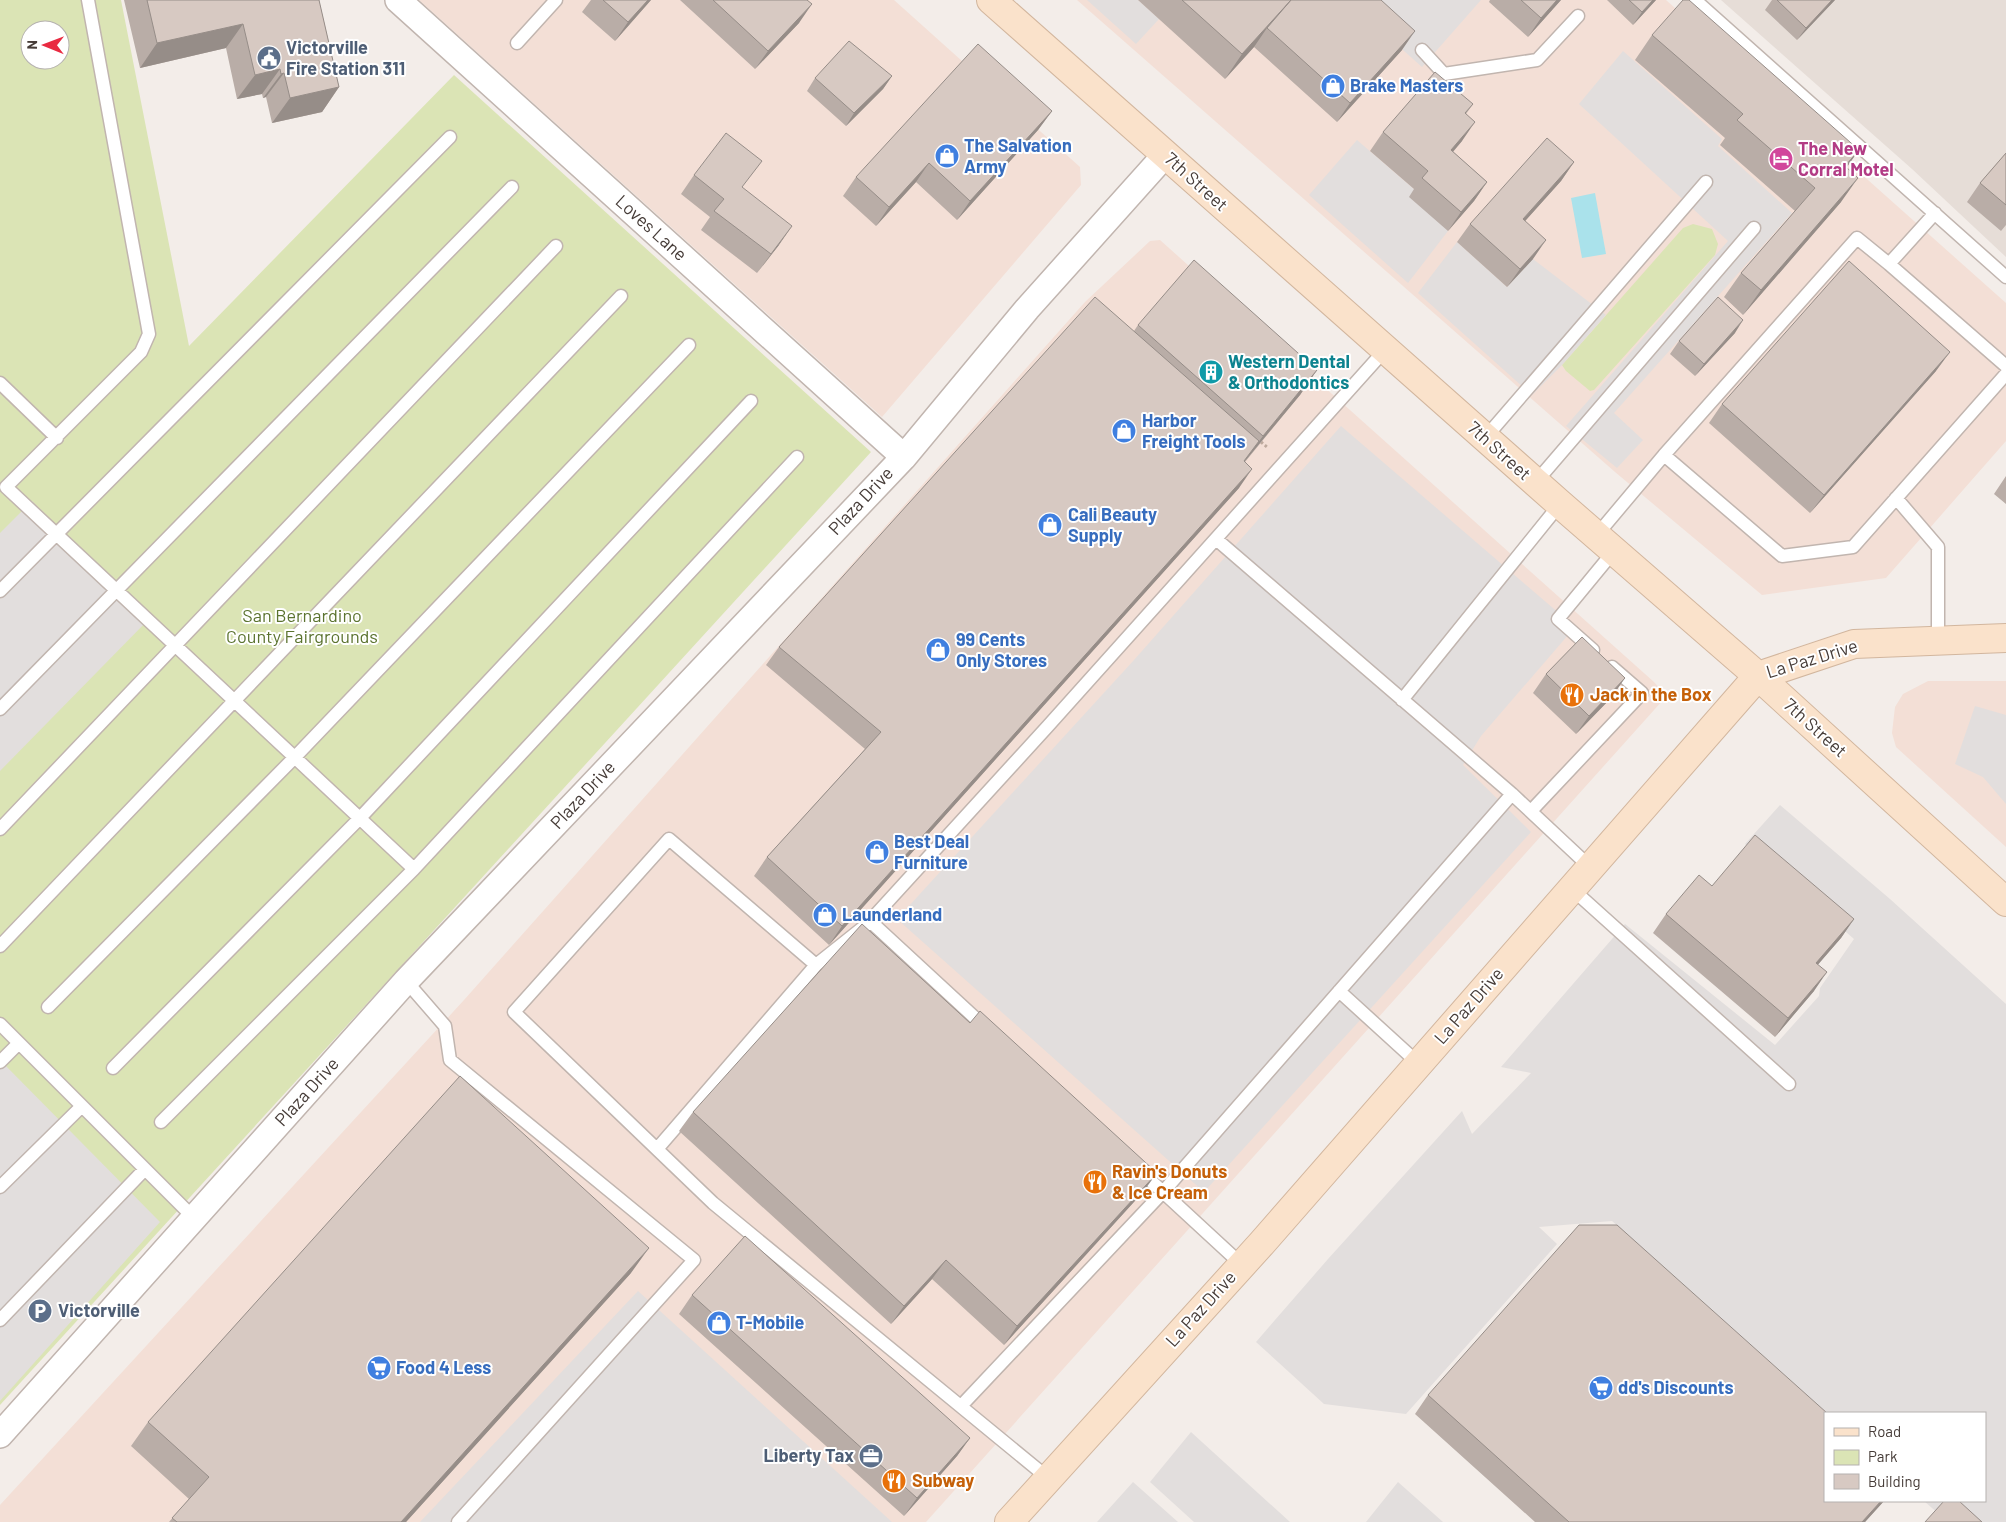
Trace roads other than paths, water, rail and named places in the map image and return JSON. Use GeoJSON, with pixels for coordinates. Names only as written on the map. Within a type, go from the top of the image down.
{"type":"FeatureCollection","features":[{"type":"Feature","properties":{"kind":"main road","name":"7th Street"},"geometry":{"type":"LineString","coordinates":[[992,0],[1385,350],[1758,676],[2006,902]]}},
{"type":"Feature","properties":{"kind":"main road","name":"La Paz Drive"},"geometry":{"type":"LineString","coordinates":[[1009,1522],[1241,1264],[1758,676],[1854,644],[1938,639],[2006,638]]}},
{"type":"Feature","properties":{"kind":"street","name":"Loves Lane"},"geometry":{"type":"LineString","coordinates":[[398,0],[904,457]]}},
{"type":"Feature","properties":{"kind":"street","name":"Plaza Drive"},"geometry":{"type":"LineString","coordinates":[[0,1435],[406,982],[904,457],[1027,309],[1165,155]]}},
{"type":"Feature","properties":{"kind":"lane"},"geometry":{"type":"LineString","coordinates":[[88,0],[149,334],[142,352],[57,438],[2,487],[117,590],[414,869]]}},
{"type":"Feature","properties":{"kind":"lane"},"geometry":{"type":"LineString","coordinates":[[517,43],[556,0]]}},
{"type":"Feature","properties":{"kind":"lane"},"geometry":{"type":"LineString","coordinates":[[1695,0],[2006,277]]}},
{"type":"Feature","properties":{"kind":"lane"},"geometry":{"type":"LineString","coordinates":[[1422,50],[1444,74],[1537,60],[1578,16]]}},
{"type":"Feature","properties":{"kind":"lane"},"geometry":{"type":"LineString","coordinates":[[0,591],[450,137]]}},
{"type":"Feature","properties":{"kind":"lane"},"geometry":{"type":"LineString","coordinates":[[1485,438],[1706,182]]}},
{"type":"Feature","properties":{"kind":"lane"},"geometry":{"type":"LineString","coordinates":[[0,709],[512,187]]}},
{"type":"Feature","properties":{"kind":"lane"},"geometry":{"type":"LineString","coordinates":[[1889,264],[1935,213]]}},
{"type":"Feature","properties":{"kind":"lane"},"geometry":{"type":"LineString","coordinates":[[1535,482],[1754,228]]}},
{"type":"Feature","properties":{"kind":"lane"},"geometry":{"type":"LineString","coordinates":[[1531,812],[1642,693],[1558,619],[1605,543],[1664,455],[1857,238],[2006,366]]}},
{"type":"Feature","properties":{"kind":"lane"},"geometry":{"type":"LineString","coordinates":[[0,829],[556,246]]}},
{"type":"Feature","properties":{"kind":"lane"},"geometry":{"type":"LineString","coordinates":[[0,946],[621,296]]}},
{"type":"Feature","properties":{"kind":"lane"},"geometry":{"type":"LineString","coordinates":[[48,1007],[295,757],[689,345]]}},
{"type":"Feature","properties":{"kind":"lane"},"geometry":{"type":"LineString","coordinates":[[657,1149],[816,965],[870,921],[1385,350]]}},
{"type":"Feature","properties":{"kind":"lane"},"geometry":{"type":"LineString","coordinates":[[1664,455],[1782,556],[1853,547],[2006,374]]}},
{"type":"Feature","properties":{"kind":"lane"},"geometry":{"type":"LineString","coordinates":[[0,383],[57,438]]}},
{"type":"Feature","properties":{"kind":"lane"},"geometry":{"type":"LineString","coordinates":[[113,1068],[360,818],[751,400]]}},
{"type":"Feature","properties":{"kind":"lane"},"geometry":{"type":"LineString","coordinates":[[161,1122],[414,869],[797,457]]}},
{"type":"Feature","properties":{"kind":"lane"},"geometry":{"type":"LineString","coordinates":[[1896,498],[1938,547],[1938,639]]}},
{"type":"Feature","properties":{"kind":"lane"},"geometry":{"type":"LineString","coordinates":[[1402,700],[1560,504]]}},
{"type":"Feature","properties":{"kind":"lane"},"geometry":{"type":"LineString","coordinates":[[1216,539],[1512,794],[1590,867]]}},
{"type":"Feature","properties":{"kind":"lane"},"geometry":{"type":"LineString","coordinates":[[961,1406],[1163,1192],[1512,794]]}},
{"type":"Feature","properties":{"kind":"lane"},"geometry":{"type":"LineString","coordinates":[[816,965],[669,839],[514,1012],[713,1203],[1048,1478]]}},
{"type":"Feature","properties":{"kind":"lane"},"geometry":{"type":"LineString","coordinates":[[1571,888],[1790,1084]]}},
{"type":"Feature","properties":{"kind":"lane"},"geometry":{"type":"LineString","coordinates":[[870,921],[995,1036]]}},
{"type":"Feature","properties":{"kind":"lane"},"geometry":{"type":"LineString","coordinates":[[406,982],[445,1026],[450,1060],[694,1260],[458,1522]]}},
{"type":"Feature","properties":{"kind":"lane"},"geometry":{"type":"LineString","coordinates":[[1339,991],[1418,1063]]}},
{"type":"Feature","properties":{"kind":"lane"},"geometry":{"type":"LineString","coordinates":[[0,1024],[194,1218]]}},
{"type":"Feature","properties":{"kind":"lane"},"geometry":{"type":"LineString","coordinates":[[0,1062],[19,1043]]}},
{"type":"Feature","properties":{"kind":"lane"},"geometry":{"type":"LineString","coordinates":[[0,1187],[82,1106]]}},
{"type":"Feature","properties":{"kind":"lane"},"geometry":{"type":"LineString","coordinates":[[1126,1158],[1241,1264]]}},
{"type":"Feature","properties":{"kind":"lane"},"geometry":{"type":"LineString","coordinates":[[0,1320],[145,1168]]}},
{"type":"Feature","properties":{"kind":"water"},"geometry":{"type":"Polygon","coordinates":[[[1595,193],[1606,254],[1582,258],[1571,198],[1595,193]]]}},
{"type":"Feature","properties":{"kind":"place","name":"Victorville Fire Station 311"},"geometry":{"type":"Point","coordinates":[269,58]}},
{"type":"Feature","properties":{"kind":"place","name":"Brake Masters"},"geometry":{"type":"Point","coordinates":[1333,86]}},
{"type":"Feature","properties":{"kind":"place","name":"The Salvation Army"},"geometry":{"type":"Point","coordinates":[947,156]}},
{"type":"Feature","properties":{"kind":"place","name":"The New Corral Motel"},"geometry":{"type":"Point","coordinates":[1781,159]}},
{"type":"Feature","properties":{"kind":"place","name":"Western Dental & Orthodontics"},"geometry":{"type":"Point","coordinates":[1211,372]}},
{"type":"Feature","properties":{"kind":"place","name":"Harbor Freight Tools"},"geometry":{"type":"Point","coordinates":[1124,431]}},
{"type":"Feature","properties":{"kind":"place","name":"Cali Beauty Supply"},"geometry":{"type":"Point","coordinates":[1050,525]}},
{"type":"Feature","properties":{"kind":"place","name":"99 Cents Only Stores"},"geometry":{"type":"Point","coordinates":[938,650]}},
{"type":"Feature","properties":{"kind":"place","name":"Jack in the Box"},"geometry":{"type":"Point","coordinates":[1572,695]}},
{"type":"Feature","properties":{"kind":"place","name":"Best Deal Furniture"},"geometry":{"type":"Point","coordinates":[877,852]}},
{"type":"Feature","properties":{"kind":"place","name":"Launderland"},"geometry":{"type":"Point","coordinates":[825,915]}},
{"type":"Feature","properties":{"kind":"place","name":"Ravin's Donuts & Ice Cream"},"geometry":{"type":"Point","coordinates":[1095,1182]}},
{"type":"Feature","properties":{"kind":"place","name":"Victorville"},"geometry":{"type":"Point","coordinates":[40,1311]}},
{"type":"Feature","properties":{"kind":"place","name":"T-Mobile"},"geometry":{"type":"Point","coordinates":[719,1323]}},
{"type":"Feature","properties":{"kind":"place","name":"Food 4 Less"},"geometry":{"type":"Point","coordinates":[379,1368]}},
{"type":"Feature","properties":{"kind":"place","name":"dd's Discounts"},"geometry":{"type":"Point","coordinates":[1601,1388]}},
{"type":"Feature","properties":{"kind":"place","name":"Liberty Tax"},"geometry":{"type":"Point","coordinates":[871,1456]}},
{"type":"Feature","properties":{"kind":"place","name":"Subway"},"geometry":{"type":"Point","coordinates":[894,1481]}},
{"type":"Feature","properties":{"kind":"park label","name":"San Bernardino County Fairgrounds"},"geometry":{"type":"Point","coordinates":[302,626]}}]}
